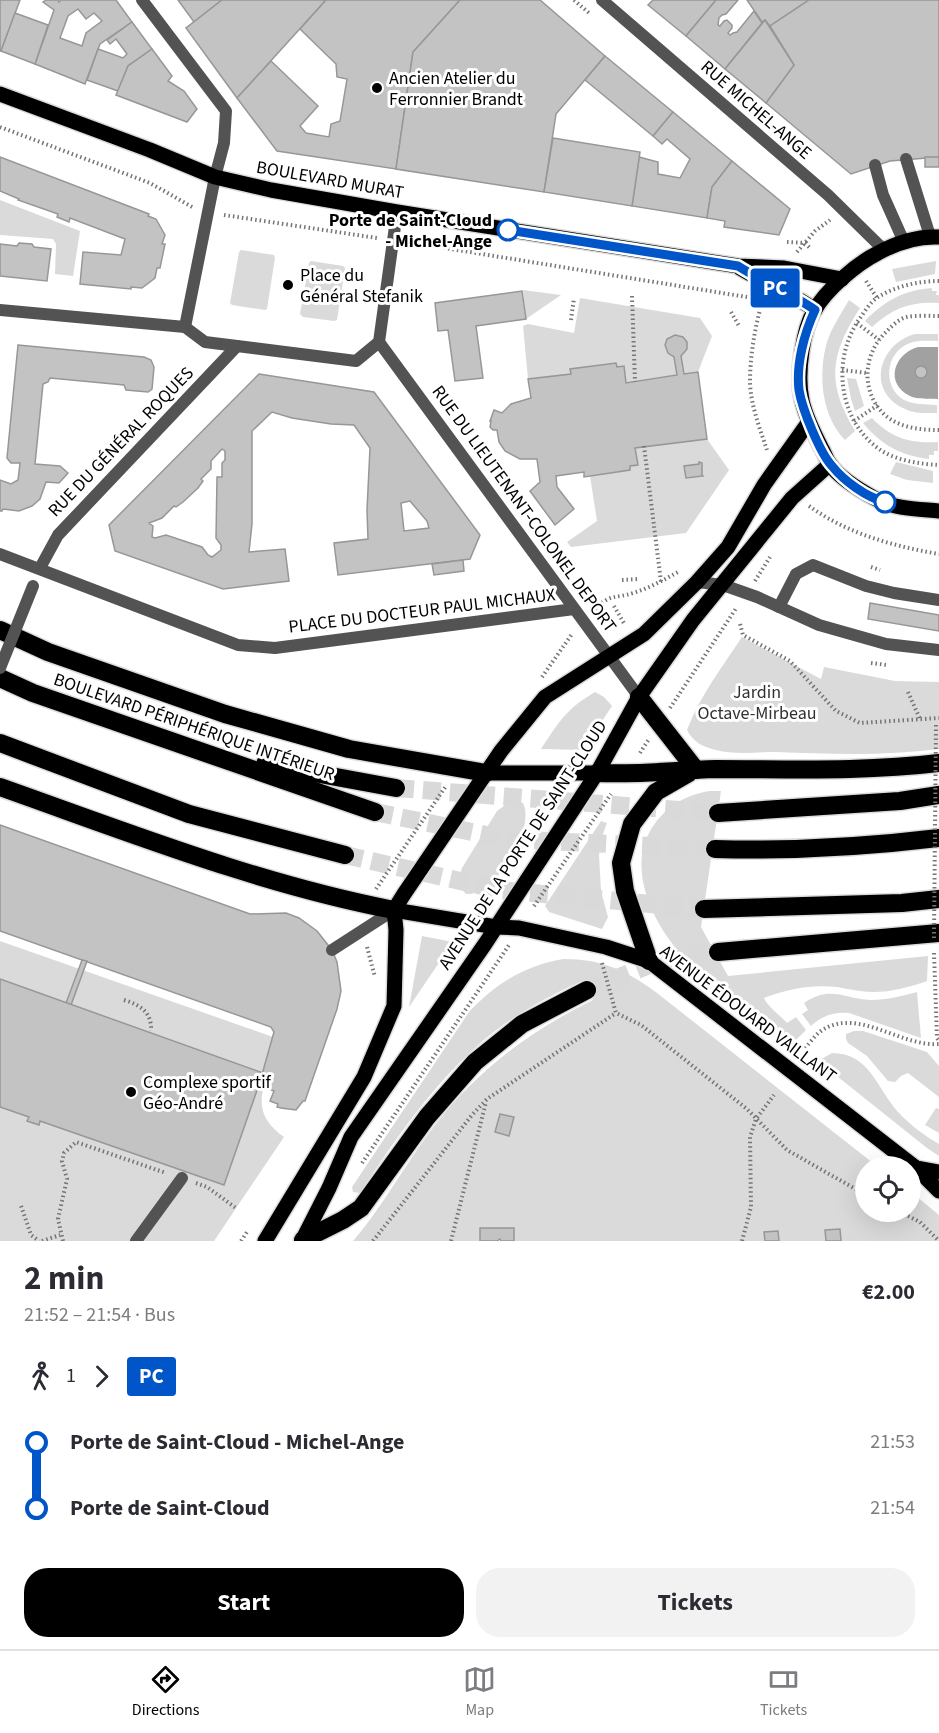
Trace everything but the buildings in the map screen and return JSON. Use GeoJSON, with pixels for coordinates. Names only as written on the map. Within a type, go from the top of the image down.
{"type":"FeatureCollection","features":[{"type":"Feature","properties":{"kind":"highway"},"geometry":{"type":"LineString","coordinates":[[0,630],[48,652],[225,714],[349,748],[486,773]]}},
{"type":"Feature","properties":{"kind":"highway","name":"BOULEVARD PÉRIPHÉRIQUE INTÉRIEUR"},"geometry":{"type":"LineString","coordinates":[[0,678],[33,693],[375,812]]}},
{"type":"Feature","properties":{"kind":"highway"},"geometry":{"type":"LineString","coordinates":[[639,698],[696,770]]}},
{"type":"Feature","properties":{"kind":"highway"},"geometry":{"type":"LineString","coordinates":[[0,743],[189,814],[345,855]]}},
{"type":"Feature","properties":{"kind":"highway"},"geometry":{"type":"LineString","coordinates":[[207,754],[396,788]]}},
{"type":"Feature","properties":{"kind":"highway"},"geometry":{"type":"LineString","coordinates":[[597,773],[898,768],[939,763]]}},
{"type":"Feature","properties":{"kind":"highway"},"geometry":{"type":"LineString","coordinates":[[649,961],[625,891],[621,863],[632,824],[656,792],[696,770]]}},
{"type":"Feature","properties":{"kind":"highway"},"geometry":{"type":"LineString","coordinates":[[0,787],[170,847],[321,895],[394,910]]}},
{"type":"Feature","properties":{"kind":"highway"},"geometry":{"type":"LineString","coordinates":[[718,813],[900,801],[939,795]]}},
{"type":"Feature","properties":{"kind":"highway"},"geometry":{"type":"LineString","coordinates":[[715,849],[760,850],[939,838]]}},
{"type":"Feature","properties":{"kind":"highway"},"geometry":{"type":"LineString","coordinates":[[704,909],[902,903],[939,899]]}},
{"type":"Feature","properties":{"kind":"highway"},"geometry":{"type":"LineString","coordinates":[[718,952],[936,936]]}},
{"type":"Feature","properties":{"kind":"highway"},"geometry":{"type":"LineString","coordinates":[[303,1241],[361,1208],[427,1117],[475,1062],[522,1024],[587,990]]}},
{"type":"Feature","properties":{"kind":"main road","name":"BOULEVARD MURAT"},"geometry":{"type":"LineString","coordinates":[[0,94],[215,177],[271,190],[738,266],[784,268],[842,279]]}},
{"type":"Feature","properties":{"kind":"main road"},"geometry":{"type":"LineString","coordinates":[[935,236],[904,242],[884,250],[855,267],[842,279],[815,310],[808,326],[799,369],[799,391],[808,423],[830,464],[840,475],[878,500],[901,508],[939,511]]}},
{"type":"Feature","properties":{"kind":"main road","name":"BOULEVARD MURAT"},"geometry":{"type":"LineString","coordinates":[[738,266],[815,310]]}},
{"type":"Feature","properties":{"kind":"main road"},"geometry":{"type":"LineString","coordinates":[[264,1241],[364,1077],[394,1006],[396,930],[394,910],[486,773],[545,698],[644,634],[697,582],[728,547],[764,485],[808,423]]}},
{"type":"Feature","properties":{"kind":"main road","name":"AVENUE DE LA PORTE DE SAINT-CLOUD"},"geometry":{"type":"LineString","coordinates":[[303,1241],[351,1137],[496,927],[597,773],[639,698],[693,620],[792,498],[830,464]]}},
{"type":"Feature","properties":{"kind":"main road"},"geometry":{"type":"LineString","coordinates":[[486,773],[597,773]]}},
{"type":"Feature","properties":{"kind":"main road","name":"AVENUE ÉDOUARD VAILLANT"},"geometry":{"type":"LineString","coordinates":[[394,910],[496,927],[519,928],[572,939],[649,961],[901,1156]]}},
{"type":"Feature","properties":{"kind":"main road","name":"AVENUE ÉDOUARD VAILLANT"},"geometry":{"type":"LineString","coordinates":[[921,1169],[939,1172]]}},
{"type":"Feature","properties":{"kind":"main road","name":"AVENUE ÉDOUARD VAILLANT"},"geometry":{"type":"LineString","coordinates":[[921,1173],[939,1191]]}},
{"type":"Feature","properties":{"kind":"street"},"geometry":{"type":"LineString","coordinates":[[142,0],[225,111],[224,143],[185,327]]}},
{"type":"Feature","properties":{"kind":"street","name":"RUE MICHEL-ANGE"},"geometry":{"type":"LineString","coordinates":[[602,0],[828,195],[884,250]]}},
{"type":"Feature","properties":{"kind":"street"},"geometry":{"type":"LineString","coordinates":[[906,159],[935,236]]}},
{"type":"Feature","properties":{"kind":"street"},"geometry":{"type":"LineString","coordinates":[[875,165],[884,195],[904,242]]}},
{"type":"Feature","properties":{"kind":"street"},"geometry":{"type":"LineString","coordinates":[[0,310],[185,327],[205,342],[356,361],[379,342],[397,212]]}},
{"type":"Feature","properties":{"kind":"street","name":"RUE DU LIEUTENANT-COLONEL DEPORT"},"geometry":{"type":"LineString","coordinates":[[379,342],[639,698]]}},
{"type":"Feature","properties":{"kind":"street","name":"RUE DU GÉNÉRAL ROQUES"},"geometry":{"type":"LineString","coordinates":[[0,668],[40,568],[58,535],[237,346]]}},
{"type":"Feature","properties":{"kind":"street","name":"PLACE DU DOCTEUR PAUL MICHAUX"},"geometry":{"type":"LineString","coordinates":[[0,554],[238,645],[275,648],[574,609]]}},
{"type":"Feature","properties":{"kind":"street"},"geometry":{"type":"LineString","coordinates":[[779,607],[796,574],[813,566],[866,586],[939,600]]}},
{"type":"Feature","properties":{"kind":"street"},"geometry":{"type":"LineString","coordinates":[[697,582],[723,585],[819,625],[886,644],[939,650]]}},
{"type":"Feature","properties":{"kind":"street"},"geometry":{"type":"LineString","coordinates":[[332,950],[394,910]]}},
{"type":"Feature","properties":{"kind":"street"},"geometry":{"type":"LineString","coordinates":[[136,1241],[182,1178]]}},
{"type":"Feature","properties":{"kind":"path"},"geometry":{"type":"LineString","coordinates":[[0,127],[150,183],[192,207]]}},
{"type":"Feature","properties":{"kind":"path"},"geometry":{"type":"LineString","coordinates":[[227,216],[378,238]]}},
{"type":"Feature","properties":{"kind":"path"},"geometry":{"type":"LineString","coordinates":[[793,256],[827,222]]}},
{"type":"Feature","properties":{"kind":"path"},"geometry":{"type":"LineString","coordinates":[[788,242],[805,243],[811,249]]}},
{"type":"Feature","properties":{"kind":"path"},"geometry":{"type":"LineString","coordinates":[[411,243],[763,300]]}},
{"type":"Feature","properties":{"kind":"path"},"geometry":{"type":"LineString","coordinates":[[866,281],[877,298]]}},
{"type":"Feature","properties":{"kind":"path"},"geometry":{"type":"LineString","coordinates":[[939,281],[923,281],[893,290],[877,298],[857,323],[843,352],[842,370],[846,401],[854,421],[870,441],[884,452],[904,459],[939,465]]}},
{"type":"Feature","properties":{"kind":"path"},"geometry":{"type":"LineString","coordinates":[[632,296],[635,382]]}},
{"type":"Feature","properties":{"kind":"path"},"geometry":{"type":"LineString","coordinates":[[571,320],[574,298]]}},
{"type":"Feature","properties":{"kind":"path"},"geometry":{"type":"LineString","coordinates":[[731,312],[739,326]]}},
{"type":"Feature","properties":{"kind":"path"},"geometry":{"type":"LineString","coordinates":[[939,316],[906,317],[894,324],[879,339],[869,356],[867,373],[870,391],[886,416],[912,428],[939,430]]}},
{"type":"Feature","properties":{"kind":"path"},"geometry":{"type":"LineString","coordinates":[[758,317],[750,384],[755,414],[769,456]]}},
{"type":"Feature","properties":{"kind":"path"},"geometry":{"type":"LineString","coordinates":[[857,323],[879,339]]}},
{"type":"Feature","properties":{"kind":"path"},"geometry":{"type":"LineString","coordinates":[[842,370],[867,373]]}},
{"type":"Feature","properties":{"kind":"path"},"geometry":{"type":"LineString","coordinates":[[854,421],[878,405]]}},
{"type":"Feature","properties":{"kind":"path"},"geometry":{"type":"LineString","coordinates":[[603,601],[610,597],[633,594],[661,582],[644,446]]}},
{"type":"Feature","properties":{"kind":"path"},"geometry":{"type":"LineString","coordinates":[[823,517],[892,546],[939,554]]}},
{"type":"Feature","properties":{"kind":"path"},"geometry":{"type":"LineString","coordinates":[[622,580],[638,579]]}},
{"type":"Feature","properties":{"kind":"path"},"geometry":{"type":"LineString","coordinates":[[614,606],[625,626]]}},
{"type":"Feature","properties":{"kind":"path"},"geometry":{"type":"LineString","coordinates":[[740,624],[743,635],[790,661],[836,711],[860,723],[937,719],[936,936],[937,1038],[939,1043],[914,1042],[857,1022],[840,1022],[821,1031],[805,1048]]}},
{"type":"Feature","properties":{"kind":"path"},"geometry":{"type":"LineString","coordinates":[[871,663],[887,665]]}},
{"type":"Feature","properties":{"kind":"path"},"geometry":{"type":"LineString","coordinates":[[908,692],[920,719]]}},
{"type":"Feature","properties":{"kind":"path"},"geometry":{"type":"LineString","coordinates":[[369,905],[378,884],[445,788]]}},
{"type":"Feature","properties":{"kind":"path"},"geometry":{"type":"LineString","coordinates":[[536,903],[615,789]]}},
{"type":"Feature","properties":{"kind":"path"},"geometry":{"type":"LineString","coordinates":[[362,930],[376,979]]}},
{"type":"Feature","properties":{"kind":"path"},"geometry":{"type":"LineString","coordinates":[[356,1173],[509,945]]}},
{"type":"Feature","properties":{"kind":"path"},"geometry":{"type":"LineString","coordinates":[[601,963],[616,1013],[641,1025],[747,1109],[787,1150],[855,1189]]}},
{"type":"Feature","properties":{"kind":"path"},"geometry":{"type":"LineString","coordinates":[[124,1000],[138,1005],[147,1013],[151,1031]]}},
{"type":"Feature","properties":{"kind":"path"},"geometry":{"type":"LineString","coordinates":[[373,1241],[487,1099],[616,1013]]}},
{"type":"Feature","properties":{"kind":"path"},"geometry":{"type":"LineString","coordinates":[[742,1241],[751,1207],[750,1137],[756,1119],[774,1095]]}},
{"type":"Feature","properties":{"kind":"path"},"geometry":{"type":"LineString","coordinates":[[451,1241],[487,1099]]}},
{"type":"Feature","properties":{"kind":"path"},"geometry":{"type":"LineString","coordinates":[[63,1241],[58,1219],[67,1179],[62,1161],[64,1153],[76,1142],[207,1187],[236,1208]]}},
{"type":"Feature","properties":{"kind":"path"},"geometry":{"type":"LineString","coordinates":[[21,1206],[31,1235],[40,1241],[60,1235]]}},
{"type":"Feature","properties":{"kind":"path"},"geometry":{"type":"LineString","coordinates":[[920,1222],[939,1241]]}},
{"type":"Feature","properties":{"kind":"path"},"geometry":{"type":"LineString","coordinates":[[241,1241],[248,1231]]}},
{"type":"Feature","properties":{"kind":"green space"},"geometry":{"type":"Polygon","coordinates":[[[0,200],[80,231],[73,276],[55,274],[56,244],[53,239],[0,235],[0,200]]]}},
{"type":"Feature","properties":{"kind":"green space"},"geometry":{"type":"Polygon","coordinates":[[[241,250],[274,255],[267,309],[265,310],[230,303],[241,250]]]}},
{"type":"Feature","properties":{"kind":"green space"},"geometry":{"type":"Polygon","coordinates":[[[311,261],[345,268],[337,320],[303,317],[300,314],[311,261]]]}},
{"type":"Feature","properties":{"kind":"green space"},"geometry":{"type":"Polygon","coordinates":[[[936,261],[935,274],[896,282],[892,269],[936,261]]]}},
{"type":"Feature","properties":{"kind":"green space"},"geometry":{"type":"Polygon","coordinates":[[[932,288],[932,291],[937,291],[936,295],[939,295],[939,303],[920,303],[903,307],[887,315],[872,327],[865,321],[895,298],[912,291],[932,288]]]}},
{"type":"Feature","properties":{"kind":"green space"},"geometry":{"type":"Polygon","coordinates":[[[523,290],[561,295],[526,319],[523,290]]]}},
{"type":"Feature","properties":{"kind":"green space"},"geometry":{"type":"Polygon","coordinates":[[[580,298],[700,318],[712,336],[698,372],[684,374],[681,356],[686,350],[686,343],[683,338],[675,335],[667,339],[665,345],[668,353],[674,357],[677,375],[626,383],[624,366],[617,367],[616,363],[571,369],[571,374],[528,379],[523,326],[528,324],[574,333],[580,298]]]}},
{"type":"Feature","properties":{"kind":"green space"},"geometry":{"type":"Polygon","coordinates":[[[849,300],[860,308],[842,340],[835,369],[839,398],[855,431],[845,440],[837,430],[826,406],[822,380],[824,354],[829,336],[849,300]]]}},
{"type":"Feature","properties":{"kind":"green space"},"geometry":{"type":"Polygon","coordinates":[[[915,334],[938,334],[938,341],[916,341],[895,354],[889,370],[892,387],[908,402],[937,405],[937,413],[905,409],[885,392],[881,380],[885,358],[892,348],[902,339],[915,334]]]}},
{"type":"Feature","properties":{"kind":"green space"},"geometry":{"type":"Polygon","coordinates":[[[847,378],[856,379],[864,406],[855,411],[851,399],[847,378]]]}},
{"type":"Feature","properties":{"kind":"green space"},"geometry":{"type":"Polygon","coordinates":[[[872,418],[894,435],[910,441],[938,442],[938,451],[934,451],[934,455],[929,455],[929,459],[909,455],[892,448],[863,423],[872,418]]]}},
{"type":"Feature","properties":{"kind":"green space"},"geometry":{"type":"Polygon","coordinates":[[[707,439],[729,470],[686,533],[571,547],[567,542],[597,521],[590,476],[630,470],[630,466],[638,464],[635,448],[707,439]]]}},
{"type":"Feature","properties":{"kind":"green space"},"geometry":{"type":"Polygon","coordinates":[[[896,462],[933,471],[933,483],[907,480],[890,474],[896,462]]]}},
{"type":"Feature","properties":{"kind":"green space","name":"Jardin Octave-Mirbeau"},"geometry":{"type":"Polygon","coordinates":[[[742,637],[821,679],[824,667],[895,681],[939,682],[939,749],[878,754],[738,753],[723,752],[699,743],[687,730],[692,717],[742,637]]]}},
{"type":"Feature","properties":{"kind":"green space"},"geometry":{"type":"Polygon","coordinates":[[[595,692],[604,697],[612,706],[583,750],[541,749],[564,717],[577,704],[595,692]]]}},
{"type":"Feature","properties":{"kind":"green space"},"geometry":{"type":"Polygon","coordinates":[[[710,791],[721,791],[701,927],[728,976],[928,956],[927,981],[901,989],[880,992],[864,992],[828,986],[809,987],[764,998],[787,1023],[796,1017],[806,1030],[794,1042],[688,961],[656,919],[643,884],[641,866],[643,849],[654,824],[667,810],[691,796],[710,791]]]}},
{"type":"Feature","properties":{"kind":"green space"},"geometry":{"type":"Polygon","coordinates":[[[512,800],[523,803],[526,814],[519,843],[501,873],[478,892],[466,894],[460,882],[462,868],[497,811],[512,800]]]}},
{"type":"Feature","properties":{"kind":"green space"},"geometry":{"type":"Polygon","coordinates":[[[601,821],[607,823],[601,839],[599,855],[601,891],[608,917],[602,929],[549,912],[545,906],[601,821]]]}},
{"type":"Feature","properties":{"kind":"green space"},"geometry":{"type":"Polygon","coordinates":[[[422,936],[453,942],[409,1007],[422,936]]]}},
{"type":"Feature","properties":{"kind":"green space","name":"Complexe sportif Géo-André"},"geometry":{"type":"Polygon","coordinates":[[[0,941],[273,1037],[259,1085],[264,1087],[262,1102],[265,1115],[272,1127],[284,1137],[214,1241],[0,1241],[0,941]]]}},
{"type":"Feature","properties":{"kind":"green space"},"geometry":{"type":"Polygon","coordinates":[[[563,959],[590,961],[624,972],[657,993],[864,1156],[855,1156],[855,1222],[921,1222],[921,1200],[939,1215],[939,1241],[841,1241],[840,1230],[825,1230],[826,1241],[779,1241],[778,1231],[764,1232],[765,1241],[514,1241],[514,1228],[480,1228],[480,1241],[353,1241],[375,1213],[435,1125],[469,1086],[527,1038],[593,1000],[584,980],[522,1012],[503,1025],[461,1061],[442,1081],[407,1124],[360,1193],[353,1192],[352,1187],[469,1012],[500,985],[536,966],[563,959]],[[500,1114],[495,1132],[508,1136],[514,1118],[500,1114]]]}},
{"type":"Feature","properties":{"kind":"green space"},"geometry":{"type":"Polygon","coordinates":[[[917,992],[921,1038],[849,1013],[828,1015],[811,1026],[802,1014],[808,1010],[804,1003],[822,995],[837,994],[871,1000],[889,999],[917,992]]]}},
{"type":"Feature","properties":{"kind":"green space"},"geometry":{"type":"Polygon","coordinates":[[[863,1031],[927,1052],[939,1066],[939,1097],[908,1073],[895,1082],[888,1081],[867,1056],[848,1043],[846,1034],[863,1031]]]}},
{"type":"Feature","properties":{"kind":"green space"},"geometry":{"type":"Polygon","coordinates":[[[832,1053],[855,1059],[864,1066],[898,1112],[918,1130],[939,1144],[939,1156],[818,1061],[832,1053]]]}},
{"type":"Feature","properties":{"kind":"green space"},"geometry":{"type":"Polygon","coordinates":[[[936,1108],[939,1109],[939,1133],[925,1125],[936,1108]]]}},
{"type":"Feature","properties":{"kind":"shaded area"},"geometry":{"type":"Polygon","coordinates":[[[918,347],[938,347],[938,399],[910,396],[897,384],[895,369],[898,362],[918,347]]]}},
{"type":"Feature","properties":{"kind":"tunnel"},"geometry":{"type":"LineString","coordinates":[[396,788],[718,813]]}},
{"type":"Feature","properties":{"kind":"tunnel"},"geometry":{"type":"LineString","coordinates":[[375,812],[506,839],[715,849]]}},
{"type":"Feature","properties":{"kind":"tunnel"},"geometry":{"type":"LineString","coordinates":[[345,855],[500,890],[704,909]]}},
{"type":"Feature","properties":{"kind":"tunnel"},"geometry":{"type":"LineString","coordinates":[[587,990],[667,958],[718,952]]}},
{"type":"Feature","properties":{"kind":"bus line","name":"PC"},"geometry":{"type":"LineString","coordinates":[[508,230],[738,266],[815,310],[803,343],[799,369],[799,391],[808,423],[830,464],[840,475],[878,500],[885,502]]}},
{"type":"Feature","properties":{"kind":"place","name":"Ancien Atelier du Ferronnier Brandt"},"geometry":{"type":"Point","coordinates":[377,88]}},
{"type":"Feature","properties":{"kind":"place","name":"Porte de Saint-Cloud - Michel-Ange"},"geometry":{"type":"Point","coordinates":[508,230]}},
{"type":"Feature","properties":{"kind":"place","name":"Place du Général Stefanik"},"geometry":{"type":"Point","coordinates":[288,285]}},
{"type":"Feature","properties":{"kind":"place","name":"Complexe sportif Géo-André"},"geometry":{"type":"Point","coordinates":[131,1092]}}]}
